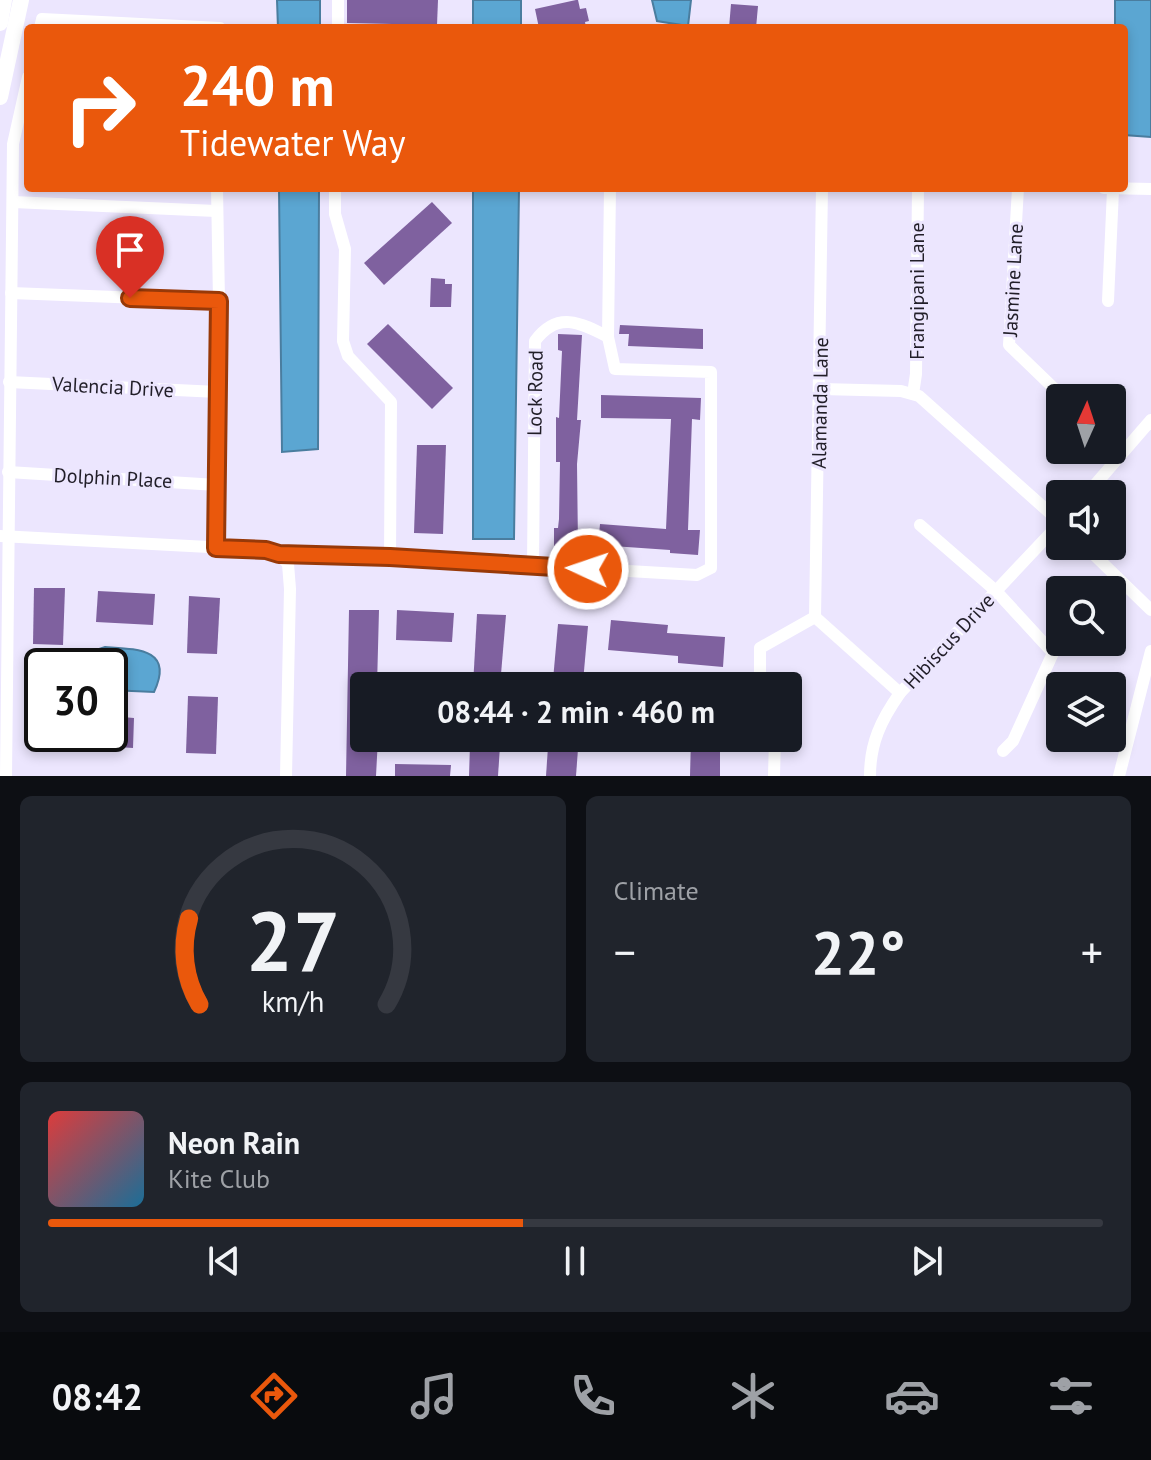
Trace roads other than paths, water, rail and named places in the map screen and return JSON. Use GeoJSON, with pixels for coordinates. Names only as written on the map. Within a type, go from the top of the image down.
{"type":"FeatureCollection","features":[{"type":"Feature","properties":{"kind":"street"},"geometry":{"type":"LineString","coordinates":[[0,23],[4,0]]}},
{"type":"Feature","properties":{"kind":"street"},"geometry":{"type":"LineString","coordinates":[[0,97],[21,0]]}},
{"type":"Feature","properties":{"kind":"street"},"geometry":{"type":"LineString","coordinates":[[338,0],[338,24]]}},
{"type":"Feature","properties":{"kind":"street"},"geometry":{"type":"LineString","coordinates":[[6,776],[5,536],[13,144],[24,114]]}},
{"type":"Feature","properties":{"kind":"street"},"geometry":{"type":"LineString","coordinates":[[1128,189],[1151,189]]}},
{"type":"Feature","properties":{"kind":"street"},"geometry":{"type":"LineString","coordinates":[[216,548],[219,301],[217,192]]}},
{"type":"Feature","properties":{"kind":"street"},"geometry":{"type":"LineString","coordinates":[[335,192],[335,214],[345,249],[343,341],[348,356],[391,402],[390,557]]}},
{"type":"Feature","properties":{"kind":"street"},"geometry":{"type":"LineString","coordinates":[[5,536],[266,550],[279,554],[390,557],[697,575],[711,568],[711,372],[615,369],[608,337],[610,192]]}},
{"type":"Feature","properties":{"kind":"street","name":"Alamanda Lane"},"geometry":{"type":"LineString","coordinates":[[815,617],[822,192]]}},
{"type":"Feature","properties":{"kind":"street","name":"Frangipani Lane"},"geometry":{"type":"LineString","coordinates":[[913,394],[916,374],[918,192]]}},
{"type":"Feature","properties":{"kind":"street","name":"Jasmine Lane"},"geometry":{"type":"LineString","coordinates":[[1018,192],[1009,345],[1049,384]]}},
{"type":"Feature","properties":{"kind":"street"},"geometry":{"type":"LineString","coordinates":[[1108,192],[1108,301]]}},
{"type":"Feature","properties":{"kind":"street"},"geometry":{"type":"LineString","coordinates":[[13,202],[216,211]]}},
{"type":"Feature","properties":{"kind":"street"},"geometry":{"type":"LineString","coordinates":[[11,293],[219,301]]}},
{"type":"Feature","properties":{"kind":"street","name":"Lock Road"},"geometry":{"type":"LineString","coordinates":[[533,567],[535,341],[545,328],[559,322],[582,323],[608,337]]}},
{"type":"Feature","properties":{"kind":"street","name":"Valencia Drive"},"geometry":{"type":"LineString","coordinates":[[9,382],[218,392]]}},
{"type":"Feature","properties":{"kind":"street"},"geometry":{"type":"LineString","coordinates":[[821,389],[913,394],[930,404],[1046,510]]}},
{"type":"Feature","properties":{"kind":"street"},"geometry":{"type":"LineString","coordinates":[[1126,450],[1151,420]]}},
{"type":"Feature","properties":{"kind":"street"},"geometry":{"type":"LineString","coordinates":[[1100,480],[1114,464]]}},
{"type":"Feature","properties":{"kind":"street","name":"Dolphin Place"},"geometry":{"type":"LineString","coordinates":[[8,472],[217,485]]}},
{"type":"Feature","properties":{"kind":"street"},"geometry":{"type":"LineString","coordinates":[[920,525],[996,591],[1053,653],[1013,741],[1003,751]]}},
{"type":"Feature","properties":{"kind":"street","name":"Hibiscus Drive"},"geometry":{"type":"LineString","coordinates":[[870,776],[870,756],[879,722],[900,693],[1046,538]]}},
{"type":"Feature","properties":{"kind":"street"},"geometry":{"type":"LineString","coordinates":[[279,554],[288,564],[290,589],[286,776]]}},
{"type":"Feature","properties":{"kind":"street"},"geometry":{"type":"LineString","coordinates":[[1099,560],[1151,610]]}},
{"type":"Feature","properties":{"kind":"street"},"geometry":{"type":"LineString","coordinates":[[760,672],[760,648],[815,617],[900,693]]}},
{"type":"Feature","properties":{"kind":"street"},"geometry":{"type":"LineString","coordinates":[[1119,776],[1151,651]]}},
{"type":"Feature","properties":{"kind":"street"},"geometry":{"type":"LineString","coordinates":[[774,776],[775,752]]}},
{"type":"Feature","properties":{"kind":"water"},"geometry":{"type":"Polygon","coordinates":[[[277,0],[320,0],[320,24],[278,24],[277,0]]]}},
{"type":"Feature","properties":{"kind":"water"},"geometry":{"type":"Polygon","coordinates":[[[473,0],[521,0],[521,24],[473,24],[473,0]]]}},
{"type":"Feature","properties":{"kind":"water"},"geometry":{"type":"Polygon","coordinates":[[[652,0],[691,0],[688,24],[657,21],[652,0]]]}},
{"type":"Feature","properties":{"kind":"water"},"geometry":{"type":"Polygon","coordinates":[[[1115,0],[1151,0],[1151,137],[1128,135],[1128,24],[1115,24],[1115,0]]]}},
{"type":"Feature","properties":{"kind":"water"},"geometry":{"type":"Polygon","coordinates":[[[279,192],[319,192],[318,449],[282,452],[279,192]]]}},
{"type":"Feature","properties":{"kind":"water"},"geometry":{"type":"Polygon","coordinates":[[[473,192],[519,192],[514,539],[473,539],[473,192]]]}},
{"type":"Feature","properties":{"kind":"water"},"geometry":{"type":"Polygon","coordinates":[[[128,649],[156,659],[159,678],[154,692],[128,691],[128,649]]]}}]}
